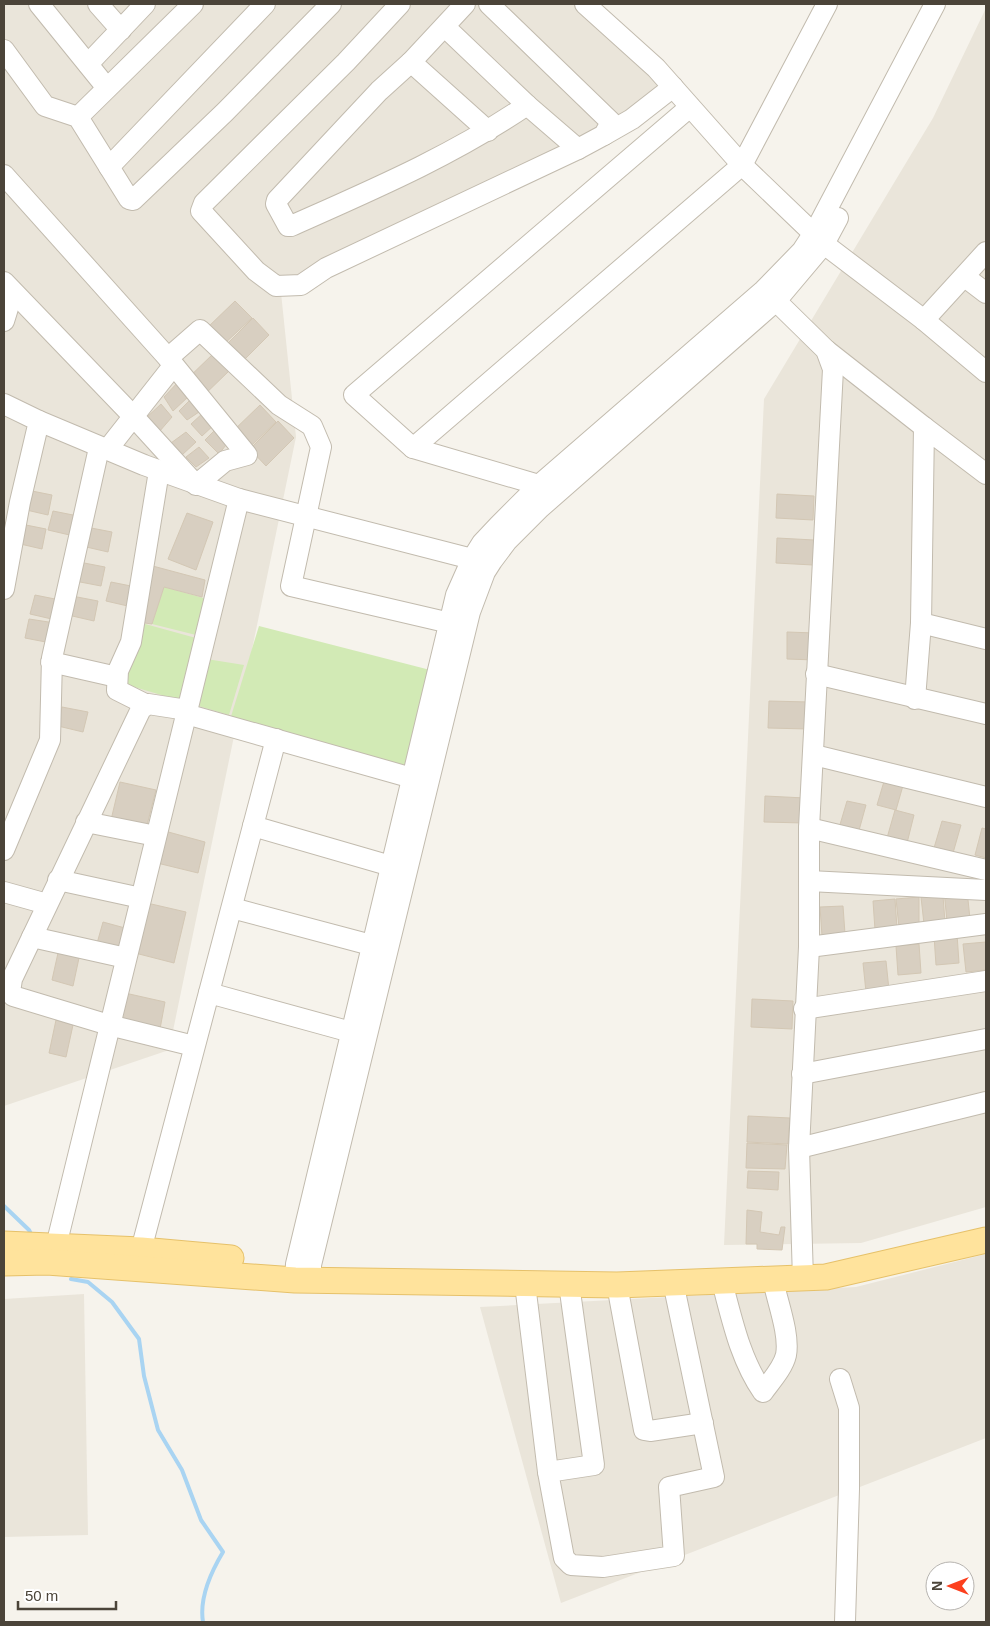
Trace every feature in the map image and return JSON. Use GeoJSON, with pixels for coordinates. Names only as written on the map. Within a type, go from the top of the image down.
{"type":"FeatureCollection","features":[{"type":"Feature","properties":{"kind":"main road"},"geometry":{"type":"LineString","coordinates":[[4,1263],[47,1262],[303,1272],[525,1284],[617,1285],[722,1282],[773,1280],[986,1226]]}},
{"type":"Feature","properties":{"kind":"main road"},"geometry":{"type":"LineString","coordinates":[[4,1244],[141,1250],[303,1272],[803,1271],[826,1277],[986,1240]]}},
{"type":"Feature","properties":{"kind":"street"},"geometry":{"type":"LineString","coordinates":[[39,4],[107,88]]}},
{"type":"Feature","properties":{"kind":"street"},"geometry":{"type":"LineString","coordinates":[[98,4],[120,30]]}},
{"type":"Feature","properties":{"kind":"street"},"geometry":{"type":"LineString","coordinates":[[88,64],[144,4]]}},
{"type":"Feature","properties":{"kind":"street"},"geometry":{"type":"LineString","coordinates":[[78,117],[193,4]]}},
{"type":"Feature","properties":{"kind":"street"},"geometry":{"type":"LineString","coordinates":[[109,167],[264,4]]}},
{"type":"Feature","properties":{"kind":"street"},"geometry":{"type":"LineString","coordinates":[[4,50],[45,106],[78,117],[129,199],[136,199],[331,4]]}},
{"type":"Feature","properties":{"kind":"street"},"geometry":{"type":"LineString","coordinates":[[400,4],[346,62],[204,204],[201,211],[256,271],[276,286],[301,285],[326,268],[578,149],[632,119],[673,87]]}},
{"type":"Feature","properties":{"kind":"street"},"geometry":{"type":"LineString","coordinates":[[465,4],[411,62],[379,91],[277,200],[276,204],[288,226],[398,178],[488,131],[527,105]]}},
{"type":"Feature","properties":{"kind":"street"},"geometry":{"type":"LineString","coordinates":[[489,4],[611,122],[604,135]]}},
{"type":"Feature","properties":{"kind":"street"},"geometry":{"type":"LineString","coordinates":[[585,4],[656,68],[742,165],[819,239],[924,320],[986,372]]}},
{"type":"Feature","properties":{"kind":"street"},"geometry":{"type":"LineString","coordinates":[[413,448],[742,165],[827,4]]}},
{"type":"Feature","properties":{"kind":"street"},"geometry":{"type":"LineString","coordinates":[[303,1272],[351,1032],[371,945],[456,595],[472,559],[489,535],[539,486],[764,290],[796,257],[819,239],[935,4]]}},
{"type":"Feature","properties":{"kind":"street"},"geometry":{"type":"LineString","coordinates":[[303,1272],[470,612],[485,572],[507,541],[540,508],[776,302],[819,239],[950,4]]}},
{"type":"Feature","properties":{"kind":"street"},"geometry":{"type":"LineString","coordinates":[[445,27],[527,105],[578,149]]}},
{"type":"Feature","properties":{"kind":"street"},"geometry":{"type":"LineString","coordinates":[[411,62],[488,131]]}},
{"type":"Feature","properties":{"kind":"street"},"geometry":{"type":"LineString","coordinates":[[539,486],[413,448],[354,395],[690,106]]}},
{"type":"Feature","properties":{"kind":"street"},"geometry":{"type":"LineString","coordinates":[[4,175],[170,362],[247,454],[226,461],[196,485]]}},
{"type":"Feature","properties":{"kind":"street"},"geometry":{"type":"LineString","coordinates":[[924,320],[986,252]]}},
{"type":"Feature","properties":{"kind":"street"},"geometry":{"type":"LineString","coordinates":[[965,277],[986,293]]}},
{"type":"Feature","properties":{"kind":"street"},"geometry":{"type":"LineString","coordinates":[[8,287],[134,417],[196,485]]}},
{"type":"Feature","properties":{"kind":"street"},"geometry":{"type":"LineString","coordinates":[[4,321],[8,287]]}},
{"type":"Feature","properties":{"kind":"street"},"geometry":{"type":"LineString","coordinates":[[776,302],[826,350],[986,474]]}},
{"type":"Feature","properties":{"kind":"street"},"geometry":{"type":"LineString","coordinates":[[4,850],[50,740],[51,662],[103,449],[134,417],[170,362],[200,330],[279,405],[312,426],[321,447],[291,586],[450,623]]}},
{"type":"Feature","properties":{"kind":"street"},"geometry":{"type":"LineString","coordinates":[[803,1271],[799,1148],[804,1009],[809,947],[809,828],[833,369],[826,350]]}},
{"type":"Feature","properties":{"kind":"street"},"geometry":{"type":"LineString","coordinates":[[4,404],[103,449],[196,485],[239,499],[472,559]]}},
{"type":"Feature","properties":{"kind":"street"},"geometry":{"type":"LineString","coordinates":[[4,589],[12,499],[39,421]]}},
{"type":"Feature","properties":{"kind":"street"},"geometry":{"type":"LineString","coordinates":[[915,699],[921,623],[924,427]]}},
{"type":"Feature","properties":{"kind":"street"},"geometry":{"type":"LineString","coordinates":[[159,471],[131,642],[117,676],[117,690],[145,704],[187,712],[412,778]]}},
{"type":"Feature","properties":{"kind":"street"},"geometry":{"type":"LineString","coordinates":[[56,1246],[239,499]]}},
{"type":"Feature","properties":{"kind":"street"},"geometry":{"type":"LineString","coordinates":[[921,623],[986,639]]}},
{"type":"Feature","properties":{"kind":"street"},"geometry":{"type":"LineString","coordinates":[[51,662],[117,676]]}},
{"type":"Feature","properties":{"kind":"street"},"geometry":{"type":"LineString","coordinates":[[816,674],[915,699],[986,714]]}},
{"type":"Feature","properties":{"kind":"street"},"geometry":{"type":"LineString","coordinates":[[145,704],[58,880],[12,979],[10,992],[13,996],[109,1025],[194,1046]]}},
{"type":"Feature","properties":{"kind":"street"},"geometry":{"type":"LineString","coordinates":[[141,1250],[276,739]]}},
{"type":"Feature","properties":{"kind":"street"},"geometry":{"type":"LineString","coordinates":[[814,755],[986,797]]}},
{"type":"Feature","properties":{"kind":"street"},"geometry":{"type":"LineString","coordinates":[[86,822],[156,836]]}},
{"type":"Feature","properties":{"kind":"street"},"geometry":{"type":"LineString","coordinates":[[253,826],[390,866]]}},
{"type":"Feature","properties":{"kind":"street"},"geometry":{"type":"LineString","coordinates":[[809,828],[982,869],[986,891],[809,880]]}},
{"type":"Feature","properties":{"kind":"street"},"geometry":{"type":"LineString","coordinates":[[58,880],[141,898]]}},
{"type":"Feature","properties":{"kind":"street"},"geometry":{"type":"LineString","coordinates":[[4,892],[47,904]]}},
{"type":"Feature","properties":{"kind":"street"},"geometry":{"type":"LineString","coordinates":[[232,908],[371,945]]}},
{"type":"Feature","properties":{"kind":"street"},"geometry":{"type":"LineString","coordinates":[[809,947],[986,924]]}},
{"type":"Feature","properties":{"kind":"street"},"geometry":{"type":"LineString","coordinates":[[32,937],[126,958]]}},
{"type":"Feature","properties":{"kind":"street"},"geometry":{"type":"LineString","coordinates":[[804,1009],[986,982]]}},
{"type":"Feature","properties":{"kind":"street"},"geometry":{"type":"LineString","coordinates":[[209,993],[351,1032]]}},
{"type":"Feature","properties":{"kind":"street"},"geometry":{"type":"LineString","coordinates":[[802,1074],[986,1039]]}},
{"type":"Feature","properties":{"kind":"street"},"geometry":{"type":"LineString","coordinates":[[799,1148],[986,1102]]}},
{"type":"Feature","properties":{"kind":"street"},"geometry":{"type":"LineString","coordinates":[[722,1282],[736,1337],[751,1374],[763,1392],[786,1356],[786,1339],[773,1280]]}},
{"type":"Feature","properties":{"kind":"street"},"geometry":{"type":"LineString","coordinates":[[525,1284],[548,1472],[564,1558],[571,1565],[603,1566],[674,1556],[669,1487],[714,1477],[673,1282]]}},
{"type":"Feature","properties":{"kind":"street"},"geometry":{"type":"LineString","coordinates":[[548,1472],[594,1465],[569,1284]]}},
{"type":"Feature","properties":{"kind":"street"},"geometry":{"type":"LineString","coordinates":[[617,1285],[644,1430],[650,1431],[703,1422]]}},
{"type":"Feature","properties":{"kind":"street"},"geometry":{"type":"LineString","coordinates":[[840,1379],[849,1408],[849,1498],[844,1622]]}},
{"type":"Feature","properties":{"kind":"shaded area"},"geometry":{"type":"Polygon","coordinates":[[[4,4],[588,4],[685,90],[280,283],[296,437],[169,1050],[4,1106],[4,4]]]}},
{"type":"Feature","properties":{"kind":"shaded area"},"geometry":{"type":"Polygon","coordinates":[[[986,8],[986,1207],[861,1243],[724,1245],[764,399],[933,118],[986,8]]]}},
{"type":"Feature","properties":{"kind":"shaded area"},"geometry":{"type":"Polygon","coordinates":[[[986,1254],[986,1438],[561,1603],[480,1307],[856,1287],[986,1254]]]}},
{"type":"Feature","properties":{"kind":"shaded area"},"geometry":{"type":"Polygon","coordinates":[[[84,1294],[88,1535],[4,1537],[4,1299],[84,1294]]]}},
{"type":"Feature","properties":{"kind":"green space"},"geometry":{"type":"Polygon","coordinates":[[[164,587],[207,599],[196,635],[152,624],[164,587]]]}},
{"type":"Feature","properties":{"kind":"green space"},"geometry":{"type":"Polygon","coordinates":[[[138,622],[196,638],[194,657],[244,665],[229,715],[124,684],[138,622]]]}},
{"type":"Feature","properties":{"kind":"green space"},"geometry":{"type":"Polygon","coordinates":[[[259,626],[438,672],[412,778],[228,726],[259,626]]]}},
{"type":"Feature","properties":{"kind":"building"},"geometry":{"type":"Polygon","coordinates":[[[235,301],[252,318],[223,345],[207,328],[235,301]]]}},
{"type":"Feature","properties":{"kind":"building"},"geometry":{"type":"Polygon","coordinates":[[[253,318],[269,335],[241,363],[225,346],[253,318]]]}},
{"type":"Feature","properties":{"kind":"building"},"geometry":{"type":"Polygon","coordinates":[[[213,354],[229,371],[200,399],[184,382],[213,354]]]}},
{"type":"Feature","properties":{"kind":"building"},"geometry":{"type":"Polygon","coordinates":[[[179,381],[189,396],[173,411],[164,397],[179,381]]]}},
{"type":"Feature","properties":{"kind":"building"},"geometry":{"type":"Polygon","coordinates":[[[191,399],[202,410],[187,420],[179,411],[191,399]]]}},
{"type":"Feature","properties":{"kind":"building"},"geometry":{"type":"Polygon","coordinates":[[[161,404],[172,417],[159,432],[146,418],[161,404]]]}},
{"type":"Feature","properties":{"kind":"building"},"geometry":{"type":"Polygon","coordinates":[[[260,405],[276,422],[248,449],[232,432],[260,405]]]}},
{"type":"Feature","properties":{"kind":"building"},"geometry":{"type":"Polygon","coordinates":[[[203,413],[216,423],[202,436],[191,424],[203,413]]]}},
{"type":"Feature","properties":{"kind":"building"},"geometry":{"type":"Polygon","coordinates":[[[278,421],[294,438],[266,466],[250,449],[278,421]]]}},
{"type":"Feature","properties":{"kind":"building"},"geometry":{"type":"Polygon","coordinates":[[[218,427],[229,441],[219,454],[205,440],[218,427]]]}},
{"type":"Feature","properties":{"kind":"building"},"geometry":{"type":"Polygon","coordinates":[[[186,432],[196,442],[182,455],[171,443],[186,432]]]}},
{"type":"Feature","properties":{"kind":"building"},"geometry":{"type":"Polygon","coordinates":[[[199,447],[209,458],[196,467],[186,457],[199,447]]]}},
{"type":"Feature","properties":{"kind":"building"},"geometry":{"type":"Polygon","coordinates":[[[27,490],[52,495],[48,515],[22,509],[27,490]]]}},
{"type":"Feature","properties":{"kind":"building"},"geometry":{"type":"Polygon","coordinates":[[[777,494],[814,496],[813,520],[776,518],[777,494]]]}},
{"type":"Feature","properties":{"kind":"building"},"geometry":{"type":"Polygon","coordinates":[[[53,511],[78,516],[74,536],[48,530],[53,511]]]}},
{"type":"Feature","properties":{"kind":"building"},"geometry":{"type":"Polygon","coordinates":[[[187,513],[213,522],[196,570],[168,559],[187,513]]]}},
{"type":"Feature","properties":{"kind":"building"},"geometry":{"type":"Polygon","coordinates":[[[21,524],[46,529],[42,549],[16,543],[21,524]]]}},
{"type":"Feature","properties":{"kind":"building"},"geometry":{"type":"Polygon","coordinates":[[[86,527],[112,532],[108,552],[82,546],[86,527]]]}},
{"type":"Feature","properties":{"kind":"building"},"geometry":{"type":"Polygon","coordinates":[[[777,538],[814,540],[813,565],[776,563],[777,538]]]}},
{"type":"Feature","properties":{"kind":"building"},"geometry":{"type":"Polygon","coordinates":[[[79,562],[105,567],[101,586],[75,581],[79,562]]]}},
{"type":"Feature","properties":{"kind":"building"},"geometry":{"type":"Polygon","coordinates":[[[149,565],[205,580],[202,597],[164,587],[152,624],[138,622],[149,565]]]}},
{"type":"Feature","properties":{"kind":"building"},"geometry":{"type":"Polygon","coordinates":[[[111,582],[136,587],[132,607],[106,601],[111,582]]]}},
{"type":"Feature","properties":{"kind":"building"},"geometry":{"type":"Polygon","coordinates":[[[35,595],[60,600],[56,620],[30,614],[35,595]]]}},
{"type":"Feature","properties":{"kind":"building"},"geometry":{"type":"Polygon","coordinates":[[[72,596],[98,601],[94,621],[68,615],[72,596]]]}},
{"type":"Feature","properties":{"kind":"building"},"geometry":{"type":"Polygon","coordinates":[[[29,619],[55,623],[51,643],[25,638],[29,619]]]}},
{"type":"Feature","properties":{"kind":"building"},"geometry":{"type":"Polygon","coordinates":[[[787,632],[815,633],[815,660],[787,659],[787,632]]]}},
{"type":"Feature","properties":{"kind":"building"},"geometry":{"type":"Polygon","coordinates":[[[769,701],[809,702],[808,729],[768,728],[769,701]]]}},
{"type":"Feature","properties":{"kind":"building"},"geometry":{"type":"Polygon","coordinates":[[[62,707],[88,712],[83,732],[58,726],[62,707]]]}},
{"type":"Feature","properties":{"kind":"building"},"geometry":{"type":"Polygon","coordinates":[[[885,778],[904,782],[896,810],[877,805],[885,778]]]}},
{"type":"Feature","properties":{"kind":"building"},"geometry":{"type":"Polygon","coordinates":[[[120,782],[156,790],[146,829],[111,820],[120,782]]]}},
{"type":"Feature","properties":{"kind":"building"},"geometry":{"type":"Polygon","coordinates":[[[765,796],[805,798],[804,823],[764,822],[765,796]]]}},
{"type":"Feature","properties":{"kind":"building"},"geometry":{"type":"Polygon","coordinates":[[[847,801],[866,805],[858,834],[839,828],[847,801]]]}},
{"type":"Feature","properties":{"kind":"building"},"geometry":{"type":"Polygon","coordinates":[[[895,810],[914,815],[907,843],[887,838],[895,810]]]}},
{"type":"Feature","properties":{"kind":"building"},"geometry":{"type":"Polygon","coordinates":[[[942,821],[961,825],[953,853],[934,848],[942,821]]]}},
{"type":"Feature","properties":{"kind":"building"},"geometry":{"type":"Polygon","coordinates":[[[982,828],[986,829],[986,858],[975,855],[982,828]]]}},
{"type":"Feature","properties":{"kind":"building"},"geometry":{"type":"Polygon","coordinates":[[[161,830],[205,842],[198,873],[153,862],[161,830]]]}},
{"type":"Feature","properties":{"kind":"building"},"geometry":{"type":"Polygon","coordinates":[[[967,890],[970,919],[947,921],[944,891],[967,890]]]}},
{"type":"Feature","properties":{"kind":"building"},"geometry":{"type":"Polygon","coordinates":[[[943,896],[945,922],[924,924],[921,897],[943,896]]]}},
{"type":"Feature","properties":{"kind":"building"},"geometry":{"type":"Polygon","coordinates":[[[919,897],[919,923],[899,927],[896,899],[919,897]]]}},
{"type":"Feature","properties":{"kind":"building"},"geometry":{"type":"Polygon","coordinates":[[[895,899],[897,928],[875,930],[873,901],[895,899]]]}},
{"type":"Feature","properties":{"kind":"building"},"geometry":{"type":"Polygon","coordinates":[[[147,903],[186,912],[174,963],[135,953],[147,903]]]}},
{"type":"Feature","properties":{"kind":"building"},"geometry":{"type":"Polygon","coordinates":[[[843,906],[845,934],[822,936],[820,907],[843,906]]]}},
{"type":"Feature","properties":{"kind":"building"},"geometry":{"type":"Polygon","coordinates":[[[103,922],[125,928],[118,953],[96,947],[103,922]]]}},
{"type":"Feature","properties":{"kind":"building"},"geometry":{"type":"Polygon","coordinates":[[[957,934],[959,963],[936,965],[934,936],[957,934]]]}},
{"type":"Feature","properties":{"kind":"building"},"geometry":{"type":"Polygon","coordinates":[[[986,942],[986,970],[966,972],[963,944],[986,942]]]}},
{"type":"Feature","properties":{"kind":"building"},"geometry":{"type":"Polygon","coordinates":[[[919,944],[921,973],[898,975],[896,946],[919,944]]]}},
{"type":"Feature","properties":{"kind":"building"},"geometry":{"type":"Polygon","coordinates":[[[58,953],[79,958],[73,986],[52,980],[58,953]]]}},
{"type":"Feature","properties":{"kind":"building"},"geometry":{"type":"Polygon","coordinates":[[[886,961],[889,990],[866,992],[863,963],[886,961]]]}},
{"type":"Feature","properties":{"kind":"building"},"geometry":{"type":"Polygon","coordinates":[[[125,993],[165,1002],[160,1029],[119,1020],[125,993]]]}},
{"type":"Feature","properties":{"kind":"building"},"geometry":{"type":"Polygon","coordinates":[[[752,999],[793,1001],[792,1029],[751,1027],[752,999]]]}},
{"type":"Feature","properties":{"kind":"building"},"geometry":{"type":"Polygon","coordinates":[[[56,1020],[73,1025],[66,1057],[49,1053],[56,1020]]]}},
{"type":"Feature","properties":{"kind":"building"},"geometry":{"type":"Polygon","coordinates":[[[748,1116],[790,1118],[788,1144],[747,1142],[748,1116]]]}},
{"type":"Feature","properties":{"kind":"building"},"geometry":{"type":"Polygon","coordinates":[[[747,1143],[787,1145],[785,1169],[746,1168],[747,1143]]]}},
{"type":"Feature","properties":{"kind":"building"},"geometry":{"type":"Polygon","coordinates":[[[748,1171],[779,1172],[778,1190],[747,1188],[748,1171]]]}},
{"type":"Feature","properties":{"kind":"building"},"geometry":{"type":"Polygon","coordinates":[[[747,1210],[762,1212],[760,1232],[779,1235],[781,1227],[785,1227],[782,1250],[757,1249],[757,1244],[746,1244],[747,1210]]]}},
{"type":"Feature","properties":{"kind":"waterway"},"geometry":{"type":"LineString","coordinates":[[4,1206],[29,1230],[32,1236]]}},
{"type":"Feature","properties":{"kind":"waterway"},"geometry":{"type":"LineString","coordinates":[[71,1279],[88,1282],[112,1302],[139,1339],[144,1376],[158,1430],[182,1470],[201,1520],[223,1552],[210,1577],[204,1595],[203,1622]]}}]}
